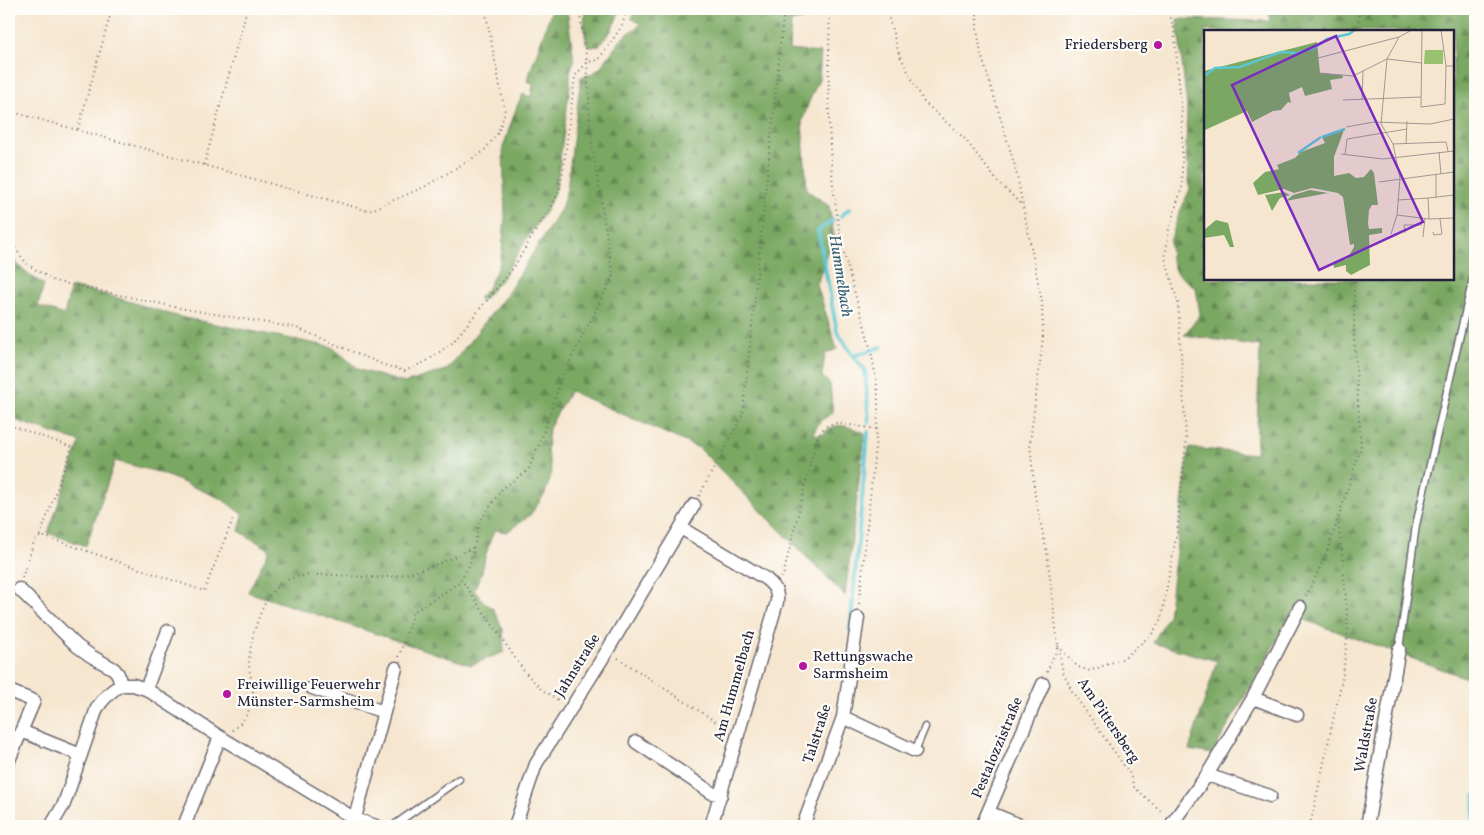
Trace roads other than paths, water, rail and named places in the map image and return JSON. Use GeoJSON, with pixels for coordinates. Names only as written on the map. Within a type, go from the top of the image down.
{"type":"FeatureCollection","features":[{"type":"Feature","properties":{"kind":"street","name":"Jahnstraße"},"geometry":{"type":"LineString","coordinates":[[515,826],[536,764],[607,651],[694,504]]}},
{"type":"Feature","properties":{"kind":"street","name":"Am Hummelbach"},"geometry":{"type":"LineString","coordinates":[[681,528],[766,579],[775,587],[778,594],[711,826]]}},
{"type":"Feature","properties":{"kind":"street"},"geometry":{"type":"LineString","coordinates":[[19,589],[77,646],[114,669],[118,674],[121,685]]}},
{"type":"Feature","properties":{"kind":"street"},"geometry":{"type":"LineString","coordinates":[[1172,824],[1207,775],[1253,698],[1300,607]]}},
{"type":"Feature","properties":{"kind":"street","name":"Talstraße"},"geometry":{"type":"LineString","coordinates":[[806,825],[842,717],[858,618]]}},
{"type":"Feature","properties":{"kind":"street"},"geometry":{"type":"LineString","coordinates":[[146,689],[168,631]]}},
{"type":"Feature","properties":{"kind":"street","name":"Waldstraße"},"geometry":{"type":"LineString","coordinates":[[1367,826],[1399,649]]}},
{"type":"Feature","properties":{"kind":"street"},"geometry":{"type":"LineString","coordinates":[[354,822],[396,668]]}},
{"type":"Feature","properties":{"kind":"street","name":"Pestalozzistraße"},"geometry":{"type":"LineString","coordinates":[[982,826],[1043,684]]}},
{"type":"Feature","properties":{"kind":"street"},"geometry":{"type":"LineString","coordinates":[[51,826],[64,804],[98,708],[103,699],[121,685],[146,689],[354,822],[376,826]]}},
{"type":"Feature","properties":{"kind":"street"},"geometry":{"type":"LineString","coordinates":[[312,688],[384,712]]}},
{"type":"Feature","properties":{"kind":"street"},"geometry":{"type":"LineString","coordinates":[[9,691],[34,701],[9,760]]}},
{"type":"Feature","properties":{"kind":"street"},"geometry":{"type":"LineString","coordinates":[[1253,698],[1297,715]]}},
{"type":"Feature","properties":{"kind":"street"},"geometry":{"type":"LineString","coordinates":[[842,717],[915,751]]}},
{"type":"Feature","properties":{"kind":"street"},"geometry":{"type":"LineString","coordinates":[[21,731],[80,755]]}},
{"type":"Feature","properties":{"kind":"street"},"geometry":{"type":"LineString","coordinates":[[184,826],[220,737]]}},
{"type":"Feature","properties":{"kind":"street"},"geometry":{"type":"LineString","coordinates":[[636,742],[712,793],[721,795]]}},
{"type":"Feature","properties":{"kind":"street"},"geometry":{"type":"LineString","coordinates":[[1207,775],[1270,796]]}},
{"type":"Feature","properties":{"kind":"street"},"geometry":{"type":"LineString","coordinates":[[988,812],[1022,826]]}},
{"type":"Feature","properties":{"kind":"lane"},"geometry":{"type":"LineString","coordinates":[[1399,649],[1416,525],[1475,270]]}},
{"type":"Feature","properties":{"kind":"lane"},"geometry":{"type":"LineString","coordinates":[[915,751],[925,727]]}},
{"type":"Feature","properties":{"kind":"lane"},"geometry":{"type":"LineString","coordinates":[[393,826],[459,779]]}},
{"type":"Feature","properties":{"kind":"waterway","name":"Hummelbach"},"geometry":{"type":"LineString","coordinates":[[841,216],[849,209]]}},
{"type":"Feature","properties":{"kind":"waterway","name":"Hummelbach"},"geometry":{"type":"LineString","coordinates":[[833,220],[818,231],[837,331],[853,356],[865,370],[869,423]]}},
{"type":"Feature","properties":{"kind":"waterway"},"geometry":{"type":"LineString","coordinates":[[872,350],[881,347]]}},
{"type":"Feature","properties":{"kind":"waterway"},"geometry":{"type":"LineString","coordinates":[[853,356],[869,351]]}},
{"type":"Feature","properties":{"kind":"waterway","name":"Hummelbach"},"geometry":{"type":"LineString","coordinates":[[850,631],[868,432]]}},
{"type":"Feature","properties":{"kind":"waterway"},"geometry":{"type":"LineString","coordinates":[[1475,647],[1475,653]]}},
{"type":"Feature","properties":{"kind":"waterway"},"geometry":{"type":"LineString","coordinates":[[1473,826],[1475,796]]}},
{"type":"Feature","properties":{"kind":"place","name":"Friedersberg"},"geometry":{"type":"Point","coordinates":[1158,45]}},
{"type":"Feature","properties":{"kind":"place","name":"Rettungswache Sarmsheim"},"geometry":{"type":"Point","coordinates":[803,666]}},
{"type":"Feature","properties":{"kind":"place","name":"Freiwillige Feuerwehr Münster-Sarmsheim"},"geometry":{"type":"Point","coordinates":[227,694]}}]}
